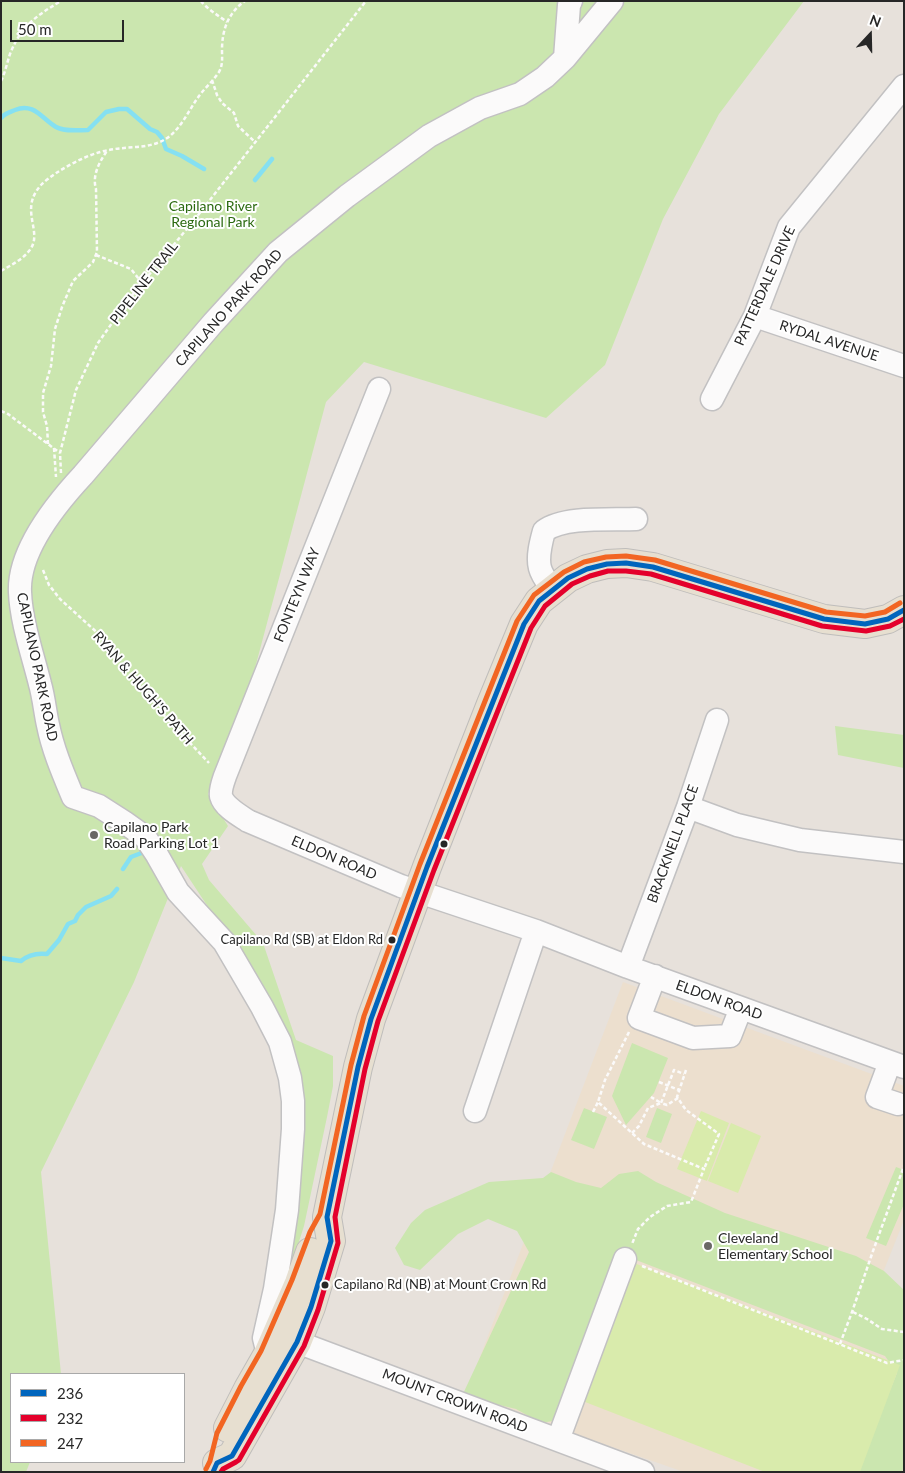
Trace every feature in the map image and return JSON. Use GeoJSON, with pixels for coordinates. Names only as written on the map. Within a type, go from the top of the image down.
{"type":"FeatureCollection","features":[{"type":"Feature","properties":{"kind":"main road"},"geometry":{"type":"LineString","coordinates":[[215,1467],[224,1436],[268,1354],[317,1235],[327,1217],[358,1067],[371,1020],[490,704],[524,624],[539,601],[568,578],[588,569],[608,564],[626,563],[653,567],[824,619],[865,624],[888,618],[904,610]]}},
{"type":"Feature","properties":{"kind":"main road"},"geometry":{"type":"LineString","coordinates":[[215,1467],[232,1456],[297,1342],[311,1307],[331,1241],[327,1217]]}},
{"type":"Feature","properties":{"kind":"main road"},"geometry":{"type":"LineString","coordinates":[[297,1342],[294,1325],[304,1304],[303,1272]]}},
{"type":"Feature","properties":{"kind":"main road"},"geometry":{"type":"LineString","coordinates":[[246,1432],[247,1414],[266,1377],[268,1354]]}},
{"type":"Feature","properties":{"kind":"street"},"geometry":{"type":"LineString","coordinates":[[565,58],[569,5],[571,1]]}},
{"type":"Feature","properties":{"kind":"street","name":"CAPILANO PARK ROAD"},"geometry":{"type":"LineString","coordinates":[[268,1354],[264,1338],[275,1290],[287,1210],[293,1128],[293,1101],[290,1078],[280,1042],[224,942],[178,892],[145,837],[99,806],[73,797],[57,760],[48,727],[41,686],[21,606],[19,590],[23,568],[33,541],[61,498],[83,475],[213,323],[278,252],[347,196],[429,136],[480,108],[520,94],[546,77],[565,58],[612,1]]}},
{"type":"Feature","properties":{"kind":"street","name":"PATTERDALE DRIVE"},"geometry":{"type":"LineString","coordinates":[[712,399],[755,316],[789,227],[901,94]]}},
{"type":"Feature","properties":{"kind":"street","name":"RYDAL AVENUE"},"geometry":{"type":"LineString","coordinates":[[755,316],[904,366]]}},
{"type":"Feature","properties":{"kind":"street","name":"FONTEYN WAY"},"geometry":{"type":"LineString","coordinates":[[224,801],[221,797],[221,790],[225,776],[379,389]]}},
{"type":"Feature","properties":{"kind":"street"},"geometry":{"type":"LineString","coordinates":[[553,590],[540,567],[540,544],[544,531],[552,525],[573,521],[636,519]]}},
{"type":"Feature","properties":{"kind":"street","name":"BRACKNELL PLACE"},"geometry":{"type":"LineString","coordinates":[[628,967],[688,807],[717,720]]}},
{"type":"Feature","properties":{"kind":"street","name":"ELDON ROAD"},"geometry":{"type":"LineString","coordinates":[[224,801],[230,808],[248,821],[400,886],[536,931],[628,967],[897,1064]]}},
{"type":"Feature","properties":{"kind":"street"},"geometry":{"type":"LineString","coordinates":[[688,807],[737,825],[800,840],[904,852]]}},
{"type":"Feature","properties":{"kind":"street"},"geometry":{"type":"LineString","coordinates":[[475,1111],[536,931]]}},
{"type":"Feature","properties":{"kind":"street"},"geometry":{"type":"LineString","coordinates":[[655,976],[638,1018],[694,1038],[730,1036],[741,1008]]}},
{"type":"Feature","properties":{"kind":"street"},"geometry":{"type":"LineString","coordinates":[[897,1064],[877,1097],[898,1104]]}},
{"type":"Feature","properties":{"kind":"street"},"geometry":{"type":"LineString","coordinates":[[558,1440],[625,1259]]}},
{"type":"Feature","properties":{"kind":"street"},"geometry":{"type":"LineString","coordinates":[[268,1354],[285,1343],[297,1342]]}},
{"type":"Feature","properties":{"kind":"street","name":"MOUNT CROWN ROAD"},"geometry":{"type":"LineString","coordinates":[[297,1342],[643,1472]]}},
{"type":"Feature","properties":{"kind":"path"},"geometry":{"type":"LineString","coordinates":[[1,81],[18,38],[32,20],[61,1]]}},
{"type":"Feature","properties":{"kind":"path"},"geometry":{"type":"LineString","coordinates":[[201,1],[202,4],[213,10],[227,22]]}},
{"type":"Feature","properties":{"kind":"path"},"geometry":{"type":"LineString","coordinates":[[1,270],[22,258],[33,244],[34,235],[30,208],[34,195],[42,184],[63,169],[88,157],[108,150],[152,146],[163,141],[176,130],[199,96],[219,72],[222,62],[223,32],[236,8],[245,1]]}},
{"type":"Feature","properties":{"kind":"path","name":"PIPELINE TRAIL"},"geometry":{"type":"LineString","coordinates":[[61,498],[60,453],[76,390],[98,343],[129,299],[366,1]]}},
{"type":"Feature","properties":{"kind":"path"},"geometry":{"type":"LineString","coordinates":[[212,80],[222,103],[234,113],[238,126],[255,142]]}},
{"type":"Feature","properties":{"kind":"path"},"geometry":{"type":"LineString","coordinates":[[48,444],[47,426],[43,412],[43,393],[51,366],[55,329],[62,307],[74,281],[93,262],[97,252],[96,189],[94,182],[96,171],[108,150]]}},
{"type":"Feature","properties":{"kind":"path"},"geometry":{"type":"LineString","coordinates":[[96,255],[131,269],[142,283]]}},
{"type":"Feature","properties":{"kind":"path"},"geometry":{"type":"LineString","coordinates":[[1,411],[8,414],[60,453]]}},
{"type":"Feature","properties":{"kind":"path"},"geometry":{"type":"LineString","coordinates":[[54,448],[56,477]]}},
{"type":"Feature","properties":{"kind":"path","name":"RYAN & HUGH'S PATH"},"geometry":{"type":"LineString","coordinates":[[44,564],[43,571],[49,585],[60,599],[102,637],[157,708],[217,772],[225,776]]}},
{"type":"Feature","properties":{"kind":"path"},"geometry":{"type":"LineString","coordinates":[[593,1112],[605,1080],[638,1018]]}},
{"type":"Feature","properties":{"kind":"path"},"geometry":{"type":"LineString","coordinates":[[632,1133],[639,1126],[648,1108],[661,1103],[674,1070],[685,1072],[678,1098],[686,1110],[720,1134],[690,1202],[667,1206],[650,1217],[638,1229],[625,1259],[887,1363],[904,1360]]}},
{"type":"Feature","properties":{"kind":"path"},"geometry":{"type":"LineString","coordinates":[[659,1082],[679,1090]]}},
{"type":"Feature","properties":{"kind":"path"},"geometry":{"type":"LineString","coordinates":[[651,1097],[667,1105],[678,1098]]}},
{"type":"Feature","properties":{"kind":"path"},"geometry":{"type":"LineString","coordinates":[[598,1102],[644,1144],[704,1169]]}},
{"type":"Feature","properties":{"kind":"path"},"geometry":{"type":"LineString","coordinates":[[840,1344],[904,1166]]}},
{"type":"Feature","properties":{"kind":"path"},"geometry":{"type":"LineString","coordinates":[[852,1312],[867,1319],[882,1330],[904,1332]]}},
{"type":"Feature","properties":{"kind":"shaded area","name":"Cleveland Elementary School"},"geometry":{"type":"Polygon","coordinates":[[[623,982],[904,1086],[904,1220],[878,1285],[904,1304],[904,1472],[684,1472],[465,1396],[623,982]]]}},
{"type":"Feature","properties":{"kind":"green space","name":"Capilano River Regional Park"},"geometry":{"type":"Polygon","coordinates":[[[1,1],[804,1],[719,114],[663,219],[605,365],[546,418],[364,362],[326,402],[247,698],[208,794],[228,826],[202,864],[209,880],[263,943],[296,1040],[333,1056],[333,1086],[304,1226],[288,1276],[301,1102],[216,919],[181,866],[134,982],[41,1172],[61,1373],[10,1373],[10,1463],[30,1463],[26,1472],[1,1472],[1,1]]]}},
{"type":"Feature","properties":{"kind":"green space"},"geometry":{"type":"Polygon","coordinates":[[[835,726],[904,735],[904,768],[838,755],[835,726]]]}},
{"type":"Feature","properties":{"kind":"green space"},"geometry":{"type":"Polygon","coordinates":[[[632,1043],[668,1058],[654,1093],[626,1125],[612,1096],[632,1043]]]}},
{"type":"Feature","properties":{"kind":"green space"},"geometry":{"type":"Polygon","coordinates":[[[584,1108],[607,1117],[594,1149],[571,1140],[584,1108]]]}},
{"type":"Feature","properties":{"kind":"green space"},"geometry":{"type":"Polygon","coordinates":[[[657,1108],[672,1114],[661,1143],[646,1137],[657,1108]]]}},
{"type":"Feature","properties":{"kind":"green space"},"geometry":{"type":"Polygon","coordinates":[[[701,1111],[729,1123],[707,1181],[677,1169],[701,1111]]]}},
{"type":"Feature","properties":{"kind":"green space"},"geometry":{"type":"Polygon","coordinates":[[[731,1123],[761,1136],[738,1193],[708,1181],[731,1123]]]}},
{"type":"Feature","properties":{"kind":"green space"},"geometry":{"type":"Polygon","coordinates":[[[896,1167],[904,1170],[904,1204],[886,1246],[866,1238],[896,1167]]]}},
{"type":"Feature","properties":{"kind":"green space"},"geometry":{"type":"Polygon","coordinates":[[[638,1171],[656,1182],[725,1213],[856,1256],[884,1271],[904,1290],[904,1466],[902,1472],[857,1472],[897,1373],[885,1356],[636,1260],[559,1420],[541,1423],[516,1409],[462,1396],[529,1252],[517,1231],[488,1219],[458,1234],[420,1270],[404,1265],[395,1248],[411,1223],[425,1210],[489,1182],[543,1178],[551,1172],[576,1182],[601,1188],[619,1174],[638,1171]]]}},
{"type":"Feature","properties":{"kind":"green space"},"geometry":{"type":"Polygon","coordinates":[[[634,1263],[900,1365],[860,1472],[765,1472],[580,1400],[634,1263]]]}},
{"type":"Feature","properties":{"kind":"waterway"},"geometry":{"type":"LineString","coordinates":[[1,118],[15,110],[27,108],[37,112],[60,129],[88,130],[106,112],[127,109],[150,129],[157,132],[162,138],[166,149],[204,169]]}},
{"type":"Feature","properties":{"kind":"waterway"},"geometry":{"type":"LineString","coordinates":[[255,180],[272,159]]}},
{"type":"Feature","properties":{"kind":"waterway"},"geometry":{"type":"LineString","coordinates":[[158,845],[167,841]]}},
{"type":"Feature","properties":{"kind":"waterway"},"geometry":{"type":"LineString","coordinates":[[123,869],[131,857],[144,852]]}},
{"type":"Feature","properties":{"kind":"waterway"},"geometry":{"type":"LineString","coordinates":[[1,958],[21,961],[33,955],[47,954],[59,940],[68,924],[75,921],[86,907],[111,896],[117,889]]}},
{"type":"Feature","properties":{"kind":"transit line","name":"247"},"geometry":{"type":"LineString","coordinates":[[206,1469],[217,1433],[261,1351],[292,1280],[310,1232],[320,1214],[351,1065],[364,1016],[420,864],[517,621],[534,595],[564,572],[584,562],[606,557],[626,556],[655,560],[826,612],[865,616],[885,612],[900,603]]}},
{"type":"Feature","properties":{"kind":"transit line","name":"236"},"geometry":{"type":"LineString","coordinates":[[213,1472],[217,1463],[232,1456],[297,1342],[311,1307],[331,1241],[327,1217],[358,1067],[371,1019],[427,867],[524,624],[539,601],[568,578],[587,569],[607,564],[626,563],[653,567],[824,619],[865,624],[888,619],[904,610]]}},
{"type":"Feature","properties":{"kind":"transit line","name":"232"},"geometry":{"type":"LineString","coordinates":[[221,1472],[239,1460],[304,1346],[318,1310],[338,1243],[335,1217],[365,1069],[378,1021],[434,870],[531,628],[545,606],[572,584],[590,576],[608,571],[626,571],[651,574],[822,626],[866,631],[890,626],[904,619]]}},
{"type":"Feature","properties":{"kind":"place","name":"Capilano Park Road Parking Lot 1"},"geometry":{"type":"Point","coordinates":[94,835]}},
{"type":"Feature","properties":{"kind":"place","name":"Capilano Rd (SB) at Eldon Rd"},"geometry":{"type":"Point","coordinates":[392,940]}},
{"type":"Feature","properties":{"kind":"place","name":"Cleveland Elementary School"},"geometry":{"type":"Point","coordinates":[708,1246]}},
{"type":"Feature","properties":{"kind":"place","name":"Capilano Rd (NB) at Mount Crown Rd"},"geometry":{"type":"Point","coordinates":[325,1285]}}]}
